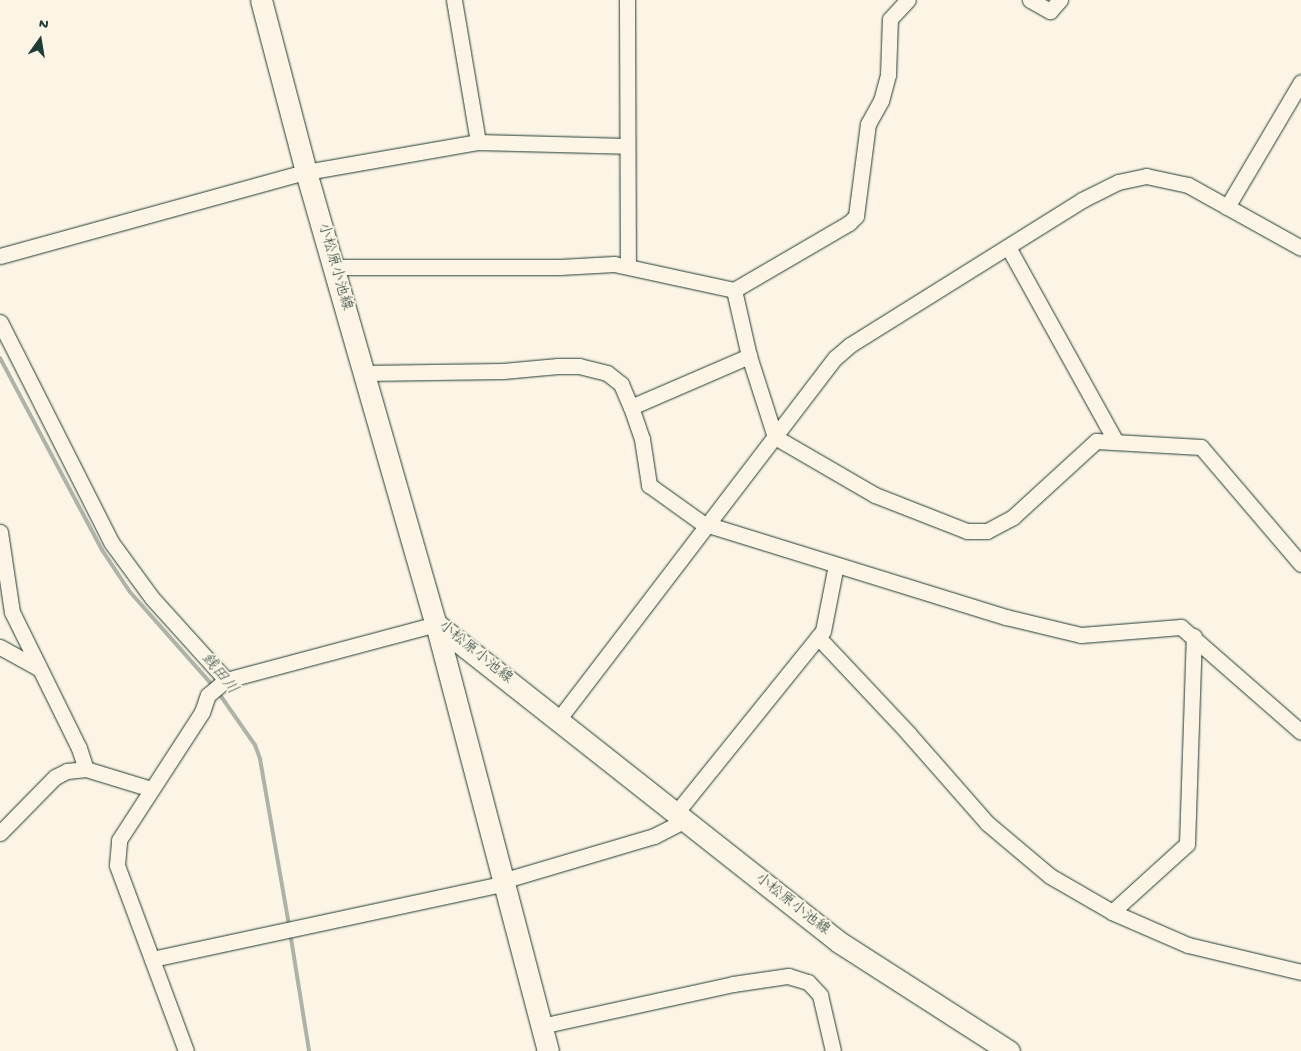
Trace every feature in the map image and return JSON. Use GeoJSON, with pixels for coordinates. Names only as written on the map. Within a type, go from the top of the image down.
{"type":"FeatureCollection","features":[{"type":"Feature","properties":{"kind":"main road","name":"小松原小池線"},"geometry":{"type":"LineString","coordinates":[[261,0],[306,172],[335,267],[436,624],[839,942],[1009,1051]]}},
{"type":"Feature","properties":{"kind":"main road"},"geometry":{"type":"LineString","coordinates":[[436,624],[548,1051]]}},
{"type":"Feature","properties":{"kind":"street"},"geometry":{"type":"LineString","coordinates":[[454,0],[478,142]]}},
{"type":"Feature","properties":{"kind":"street"},"geometry":{"type":"LineString","coordinates":[[627,0],[626,146],[628,266]]}},
{"type":"Feature","properties":{"kind":"street"},"geometry":{"type":"LineString","coordinates":[[335,267],[628,266],[734,290],[849,223],[856,216],[868,124],[881,101],[888,75],[890,19],[908,0]]}},
{"type":"Feature","properties":{"kind":"street"},"geometry":{"type":"LineString","coordinates":[[1030,0],[1050,10],[1060,0]]}},
{"type":"Feature","properties":{"kind":"street"},"geometry":{"type":"LineString","coordinates":[[1227,206],[1301,82]]}},
{"type":"Feature","properties":{"kind":"street"},"geometry":{"type":"LineString","coordinates":[[0,256],[306,172],[478,142],[626,146]]}},
{"type":"Feature","properties":{"kind":"street"},"geometry":{"type":"LineString","coordinates":[[558,720],[709,526],[835,358],[850,345],[1082,200],[1118,182],[1146,176],[1188,185],[1301,248]]}},
{"type":"Feature","properties":{"kind":"street"},"geometry":{"type":"LineString","coordinates":[[1008,247],[1116,442]]}},
{"type":"Feature","properties":{"kind":"street"},"geometry":{"type":"LineString","coordinates":[[734,290],[749,356],[775,437],[875,495],[967,530],[986,531],[1013,517],[1096,441],[1201,447],[1301,564]]}},
{"type":"Feature","properties":{"kind":"street"},"geometry":{"type":"LineString","coordinates":[[0,322],[111,542],[152,598],[226,680]]}},
{"type":"Feature","properties":{"kind":"street"},"geometry":{"type":"LineString","coordinates":[[631,407],[749,356]]}},
{"type":"Feature","properties":{"kind":"street"},"geometry":{"type":"LineString","coordinates":[[364,373],[578,366],[607,373],[621,384],[631,407],[642,439],[649,485],[709,526],[1006,617],[1081,635],[1170,626],[1181,627],[1194,636],[1301,732]]}},
{"type":"Feature","properties":{"kind":"street"},"geometry":{"type":"LineString","coordinates":[[0,532],[12,612],[38,668],[80,748],[86,769]]}},
{"type":"Feature","properties":{"kind":"street"},"geometry":{"type":"LineString","coordinates":[[152,958],[503,883],[654,836],[680,817],[823,631],[836,565]]}},
{"type":"Feature","properties":{"kind":"street"},"geometry":{"type":"LineString","coordinates":[[186,1051],[122,879],[117,851],[119,840],[150,789],[202,712],[208,695],[226,680],[436,624]]}},
{"type":"Feature","properties":{"kind":"street"},"geometry":{"type":"LineString","coordinates":[[1112,912],[1187,844],[1194,636]]}},
{"type":"Feature","properties":{"kind":"street"},"geometry":{"type":"LineString","coordinates":[[818,638],[908,732],[988,823],[1050,876],[1112,912],[1188,945],[1301,972]]}},
{"type":"Feature","properties":{"kind":"street"},"geometry":{"type":"LineString","coordinates":[[0,647],[38,668]]}},
{"type":"Feature","properties":{"kind":"street"},"geometry":{"type":"LineString","coordinates":[[0,833],[55,777],[67,771],[86,769],[150,789]]}},
{"type":"Feature","properties":{"kind":"street"},"geometry":{"type":"LineString","coordinates":[[541,1026],[733,984],[788,976],[808,982],[820,995],[833,1051]]}},
{"type":"Feature","properties":{"kind":"waterway","name":"銭田川"},"geometry":{"type":"LineString","coordinates":[[0,358],[102,550],[130,592],[214,687]]}},
{"type":"Feature","properties":{"kind":"waterway","name":"銭田川"},"geometry":{"type":"LineString","coordinates":[[218,692],[255,745],[260,759],[289,925]]}},
{"type":"Feature","properties":{"kind":"waterway","name":"銭田川"},"geometry":{"type":"LineString","coordinates":[[290,932],[309,1051]]}}]}
